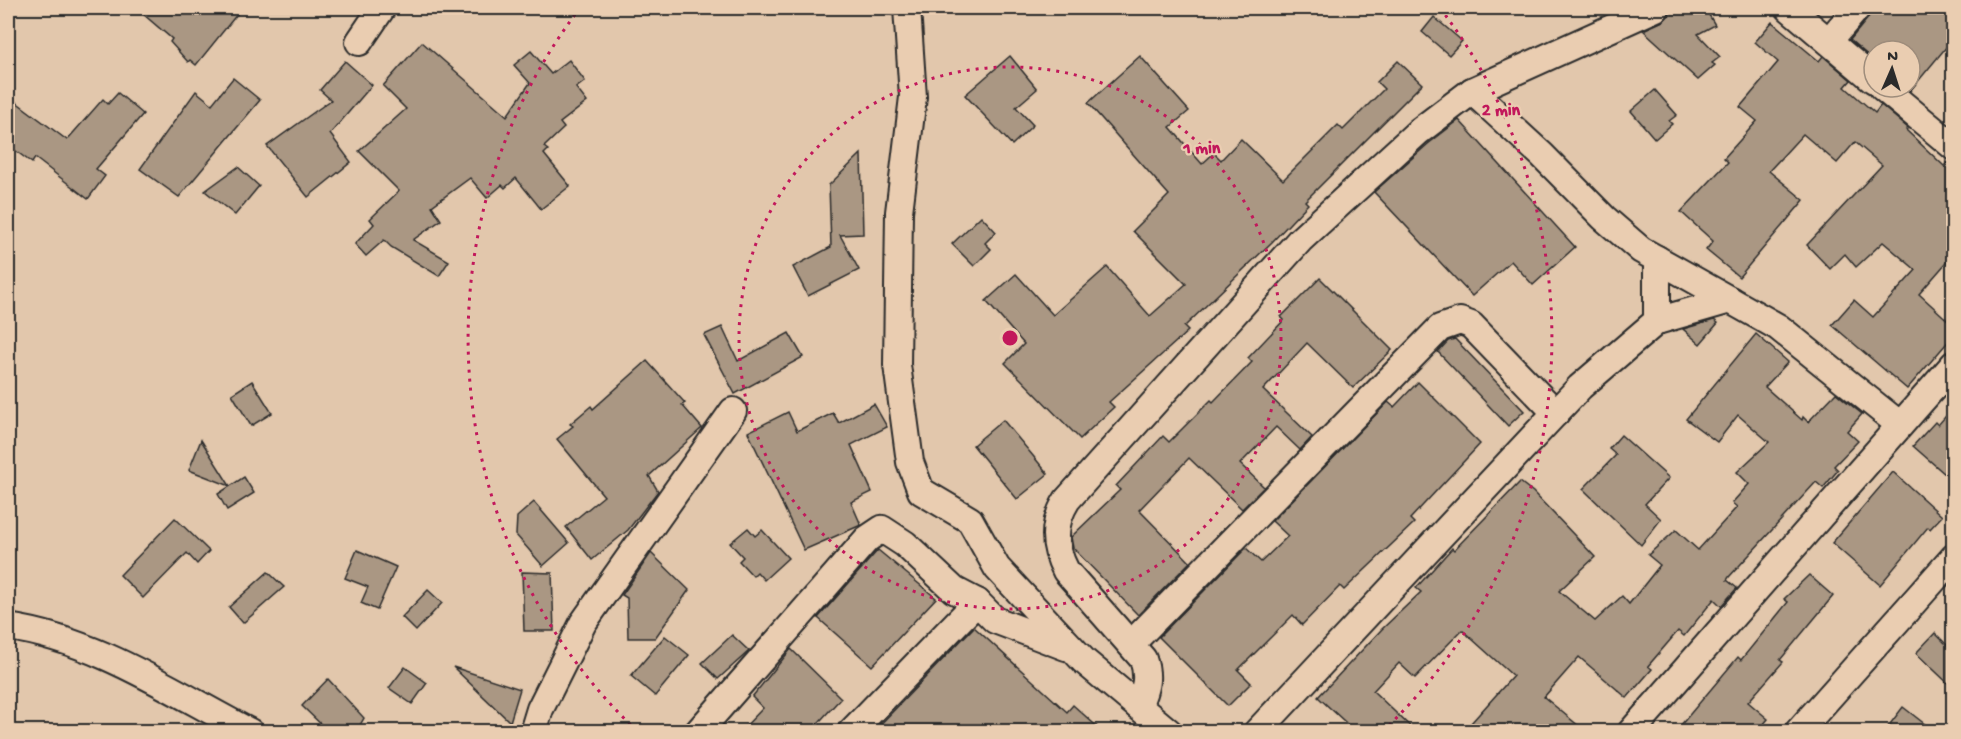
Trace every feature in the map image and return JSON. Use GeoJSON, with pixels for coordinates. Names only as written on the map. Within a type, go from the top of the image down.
{"type":"FeatureCollection","features":[{"type":"Feature","properties":{"kind":"street"},"geometry":{"type":"LineString","coordinates":[[359,42],[382,8]]}},
{"type":"Feature","properties":{"kind":"street"},"geometry":{"type":"LineString","coordinates":[[907,8],[913,97],[899,212],[897,365],[910,462],[921,491],[970,520],[997,568],[1072,649],[1168,732]]}},
{"type":"Feature","properties":{"kind":"street"},"geometry":{"type":"LineString","coordinates":[[1138,706],[1147,686],[1147,671],[1143,659],[1132,643],[1066,571],[1058,555],[1055,543],[1058,515],[1068,500],[1300,240],[1418,132],[1472,91],[1656,8]]}},
{"type":"Feature","properties":{"kind":"street"},"geometry":{"type":"LineString","coordinates":[[1789,8],[1862,70]]}},
{"type":"Feature","properties":{"kind":"street"},"geometry":{"type":"LineString","coordinates":[[1829,41],[1857,8]]}},
{"type":"Feature","properties":{"kind":"street"},"geometry":{"type":"LineString","coordinates":[[1472,91],[1542,155],[1604,218],[1657,259],[1778,327],[1900,425]]}},
{"type":"Feature","properties":{"kind":"street"},"geometry":{"type":"LineString","coordinates":[[1896,99],[1953,147]]}},
{"type":"Feature","properties":{"kind":"street"},"geometry":{"type":"LineString","coordinates":[[1657,259],[1657,321]]}},
{"type":"Feature","properties":{"kind":"street"},"geometry":{"type":"LineString","coordinates":[[1257,732],[1556,413],[1621,351],[1657,321],[1730,300]]}},
{"type":"Feature","properties":{"kind":"street"},"geometry":{"type":"LineString","coordinates":[[1132,643],[1440,328],[1460,321],[1471,325],[1556,413]]}},
{"type":"Feature","properties":{"kind":"street"},"geometry":{"type":"LineString","coordinates":[[1631,732],[1953,364]]}},
{"type":"Feature","properties":{"kind":"street"},"geometry":{"type":"LineString","coordinates":[[533,732],[544,700],[583,622],[733,411]]}},
{"type":"Feature","properties":{"kind":"street"},"geometry":{"type":"LineString","coordinates":[[698,732],[875,531],[882,529],[889,532],[954,590],[977,602],[995,620],[1072,649]]}},
{"type":"Feature","properties":{"kind":"street"},"geometry":{"type":"LineString","coordinates":[[1798,732],[1953,557]]}},
{"type":"Feature","properties":{"kind":"street"},"geometry":{"type":"LineString","coordinates":[[850,732],[977,602]]}},
{"type":"Feature","properties":{"kind":"street"},"geometry":{"type":"LineString","coordinates":[[8,627],[41,632],[93,649],[250,732]]}},
{"type":"Feature","properties":{"kind":"building"},"geometry":{"type":"Polygon","coordinates":[[[136,8],[242,8],[196,65],[190,60],[188,62],[170,42],[172,39],[136,8]]]}},
{"type":"Feature","properties":{"kind":"building"},"geometry":{"type":"Polygon","coordinates":[[[1676,8],[1705,8],[1715,25],[1698,34],[1720,57],[1712,63],[1715,65],[1698,80],[1643,30],[1663,21],[1676,8]]]}},
{"type":"Feature","properties":{"kind":"building"},"geometry":{"type":"Polygon","coordinates":[[[1872,8],[1953,8],[1953,39],[1922,76],[1922,39],[1862,39],[1862,50],[1850,40],[1868,18],[1872,8]]]}},
{"type":"Feature","properties":{"kind":"building"},"geometry":{"type":"Polygon","coordinates":[[[1434,17],[1462,41],[1449,55],[1422,32],[1434,17]]]}},
{"type":"Feature","properties":{"kind":"building"},"geometry":{"type":"Polygon","coordinates":[[[1772,22],[1819,61],[1823,56],[1851,80],[1845,87],[1875,113],[1881,105],[1908,128],[1906,130],[1944,166],[1949,161],[1953,162],[1953,255],[1919,294],[1953,325],[1953,336],[1907,389],[1832,325],[1854,300],[1873,317],[1916,270],[1883,242],[1856,267],[1845,254],[1830,269],[1807,245],[1882,165],[1855,142],[1837,163],[1803,134],[1769,171],[1804,200],[1739,277],[1706,250],[1713,241],[1681,212],[1728,162],[1724,158],[1757,121],[1740,107],[1778,62],[1755,42],[1772,22]]]}},
{"type":"Feature","properties":{"kind":"building"},"geometry":{"type":"Polygon","coordinates":[[[422,42],[507,116],[530,83],[514,65],[531,51],[551,74],[569,60],[585,81],[576,88],[587,102],[560,123],[564,128],[544,147],[548,150],[544,154],[570,186],[541,209],[516,178],[505,188],[502,185],[487,198],[470,178],[432,206],[441,220],[413,240],[449,261],[439,276],[391,247],[384,240],[366,256],[355,244],[374,224],[370,219],[399,191],[359,151],[406,109],[383,86],[422,42]]]}},
{"type":"Feature","properties":{"kind":"building"},"geometry":{"type":"Polygon","coordinates":[[[1010,56],[1037,89],[1016,107],[1033,125],[1012,145],[965,95],[1010,56]]]}},
{"type":"Feature","properties":{"kind":"building"},"geometry":{"type":"Polygon","coordinates":[[[1140,56],[1189,111],[1170,127],[1202,164],[1214,153],[1221,160],[1241,139],[1283,180],[1338,125],[1343,130],[1384,89],[1377,82],[1398,61],[1422,84],[1305,201],[1308,204],[1272,242],[1184,327],[1188,331],[1109,402],[1114,407],[1080,439],[1005,363],[1024,344],[986,301],[1016,274],[1053,315],[1107,267],[1150,316],[1186,284],[1133,231],[1169,195],[1088,103],[1140,56]]]}},
{"type":"Feature","properties":{"kind":"building"},"geometry":{"type":"Polygon","coordinates":[[[345,61],[372,85],[330,134],[351,162],[308,197],[267,146],[331,100],[320,90],[345,61]]]}},
{"type":"Feature","properties":{"kind":"building"},"geometry":{"type":"Polygon","coordinates":[[[233,78],[260,100],[179,197],[140,169],[196,91],[212,104],[233,78]]]}},
{"type":"Feature","properties":{"kind":"building"},"geometry":{"type":"Polygon","coordinates":[[[1655,90],[1677,115],[1669,121],[1672,124],[1655,139],[1631,111],[1655,90]]]}},
{"type":"Feature","properties":{"kind":"building"},"geometry":{"type":"Polygon","coordinates":[[[118,93],[143,114],[96,169],[105,176],[88,199],[35,158],[32,163],[8,145],[8,96],[67,140],[103,99],[108,104],[118,93]]]}},
{"type":"Feature","properties":{"kind":"building"},"geometry":{"type":"Polygon","coordinates":[[[1459,120],[1575,247],[1533,285],[1511,261],[1472,296],[1374,192],[1459,120]]]}},
{"type":"Feature","properties":{"kind":"building"},"geometry":{"type":"Polygon","coordinates":[[[861,154],[863,234],[840,235],[859,270],[808,296],[793,267],[831,247],[829,185],[861,154]]]}},
{"type":"Feature","properties":{"kind":"building"},"geometry":{"type":"Polygon","coordinates":[[[238,167],[259,186],[235,215],[205,191],[238,167]]]}},
{"type":"Feature","properties":{"kind":"building"},"geometry":{"type":"Polygon","coordinates":[[[981,216],[996,232],[985,243],[991,249],[974,266],[952,244],[981,216]]]}},
{"type":"Feature","properties":{"kind":"building"},"geometry":{"type":"Polygon","coordinates":[[[1320,278],[1392,350],[1353,388],[1307,343],[1263,390],[1312,437],[1300,450],[1276,427],[1240,464],[1264,487],[1242,509],[1189,458],[1139,510],[1190,562],[1138,615],[1073,548],[1071,537],[1120,490],[1116,486],[1163,436],[1169,442],[1252,362],[1248,358],[1284,320],[1281,317],[1320,278]]]}},
{"type":"Feature","properties":{"kind":"building"},"geometry":{"type":"Polygon","coordinates":[[[1714,320],[1718,323],[1700,344],[1683,329],[1714,320]]]}},
{"type":"Feature","properties":{"kind":"building"},"geometry":{"type":"Polygon","coordinates":[[[722,327],[738,361],[789,333],[803,357],[735,394],[704,335],[722,327]]]}},
{"type":"Feature","properties":{"kind":"building"},"geometry":{"type":"Polygon","coordinates":[[[1756,334],[1788,362],[1765,387],[1802,420],[1803,417],[1808,422],[1836,393],[1862,414],[1847,431],[1858,441],[1834,466],[1838,470],[1823,488],[1816,482],[1729,577],[1727,580],[1737,588],[1721,606],[1714,599],[1684,636],[1678,631],[1648,666],[1652,669],[1627,698],[1579,657],[1544,697],[1586,732],[1463,732],[1513,676],[1462,630],[1415,678],[1399,663],[1373,691],[1416,732],[1356,732],[1318,697],[1382,629],[1421,592],[1416,588],[1452,548],[1454,550],[1520,482],[1533,492],[1595,557],[1559,591],[1595,621],[1622,596],[1629,604],[1660,565],[1648,555],[1676,530],[1698,550],[1737,507],[1732,503],[1749,484],[1737,472],[1769,442],[1738,415],[1717,442],[1686,419],[1756,334]]]}},
{"type":"Feature","properties":{"kind":"building"},"geometry":{"type":"Polygon","coordinates":[[[1455,339],[1524,411],[1508,426],[1438,352],[1448,341],[1455,339]]]}},
{"type":"Feature","properties":{"kind":"building"},"geometry":{"type":"Polygon","coordinates":[[[647,361],[685,403],[682,405],[702,428],[649,476],[658,491],[628,530],[592,560],[566,527],[604,496],[557,439],[573,426],[570,424],[591,406],[593,409],[647,361]]]}},
{"type":"Feature","properties":{"kind":"building"},"geometry":{"type":"Polygon","coordinates":[[[252,381],[272,413],[251,426],[232,394],[252,381]]]}},
{"type":"Feature","properties":{"kind":"building"},"geometry":{"type":"Polygon","coordinates":[[[1418,382],[1480,444],[1410,519],[1414,523],[1344,590],[1340,586],[1302,625],[1293,615],[1238,670],[1251,683],[1228,706],[1159,637],[1246,548],[1261,562],[1288,536],[1272,521],[1388,402],[1394,407],[1418,382]]]}},
{"type":"Feature","properties":{"kind":"building"},"geometry":{"type":"Polygon","coordinates":[[[874,404],[887,427],[851,445],[872,492],[851,502],[861,525],[804,550],[748,432],[788,412],[797,431],[833,413],[839,423],[874,404]]]}},
{"type":"Feature","properties":{"kind":"building"},"geometry":{"type":"Polygon","coordinates":[[[1953,408],[1953,481],[1913,446],[1935,422],[1938,425],[1953,408]]]}},
{"type":"Feature","properties":{"kind":"building"},"geometry":{"type":"Polygon","coordinates":[[[1003,420],[1048,474],[1017,499],[973,445],[1003,420]]]}},
{"type":"Feature","properties":{"kind":"building"},"geometry":{"type":"Polygon","coordinates":[[[1621,435],[1669,478],[1645,504],[1661,519],[1641,545],[1583,489],[1616,455],[1609,449],[1621,435]]]}},
{"type":"Feature","properties":{"kind":"building"},"geometry":{"type":"Polygon","coordinates":[[[201,440],[230,486],[189,470],[201,440]]]}},
{"type":"Feature","properties":{"kind":"building"},"geometry":{"type":"Polygon","coordinates":[[[1893,472],[1942,516],[1930,529],[1928,527],[1880,585],[1832,543],[1893,472]]]}},
{"type":"Feature","properties":{"kind":"building"},"geometry":{"type":"Polygon","coordinates":[[[244,477],[254,493],[227,510],[218,494],[244,477]]]}},
{"type":"Feature","properties":{"kind":"building"},"geometry":{"type":"Polygon","coordinates":[[[534,502],[569,543],[543,566],[516,535],[517,517],[534,502]]]}},
{"type":"Feature","properties":{"kind":"building"},"geometry":{"type":"Polygon","coordinates":[[[175,518],[209,551],[197,564],[187,553],[143,598],[120,575],[175,518]]]}},
{"type":"Feature","properties":{"kind":"building"},"geometry":{"type":"Polygon","coordinates":[[[748,528],[755,536],[762,530],[788,558],[764,580],[757,572],[753,576],[739,561],[743,557],[730,543],[748,528]]]}},
{"type":"Feature","properties":{"kind":"building"},"geometry":{"type":"Polygon","coordinates":[[[357,550],[396,567],[377,610],[361,603],[368,587],[345,578],[357,550]]]}},
{"type":"Feature","properties":{"kind":"building"},"geometry":{"type":"Polygon","coordinates":[[[878,550],[936,598],[872,666],[818,618],[878,550]]]}},
{"type":"Feature","properties":{"kind":"building"},"geometry":{"type":"Polygon","coordinates":[[[651,553],[689,590],[655,638],[628,638],[627,598],[622,595],[651,553]]]}},
{"type":"Feature","properties":{"kind":"building"},"geometry":{"type":"Polygon","coordinates":[[[268,572],[284,587],[243,623],[229,607],[268,572]]]}},
{"type":"Feature","properties":{"kind":"building"},"geometry":{"type":"Polygon","coordinates":[[[522,572],[552,573],[554,631],[524,631],[522,572]]]}},
{"type":"Feature","properties":{"kind":"building"},"geometry":{"type":"Polygon","coordinates":[[[1809,575],[1833,596],[1780,660],[1783,662],[1748,702],[1768,719],[1757,732],[1675,732],[1738,657],[1741,660],[1788,602],[1784,599],[1809,575]]]}},
{"type":"Feature","properties":{"kind":"building"},"geometry":{"type":"Polygon","coordinates":[[[428,590],[442,603],[416,631],[402,617],[428,590]]]}},
{"type":"Feature","properties":{"kind":"building"},"geometry":{"type":"Polygon","coordinates":[[[974,627],[1067,712],[1073,705],[1103,732],[873,732],[974,627]]]}},
{"type":"Feature","properties":{"kind":"building"},"geometry":{"type":"Polygon","coordinates":[[[1935,633],[1953,651],[1953,688],[1916,653],[1935,633]]]}},
{"type":"Feature","properties":{"kind":"building"},"geometry":{"type":"Polygon","coordinates":[[[732,635],[749,651],[718,679],[702,663],[732,635]]]}},
{"type":"Feature","properties":{"kind":"building"},"geometry":{"type":"Polygon","coordinates":[[[665,636],[689,655],[655,696],[631,676],[665,636]]]}},
{"type":"Feature","properties":{"kind":"building"},"geometry":{"type":"Polygon","coordinates":[[[791,649],[841,698],[810,732],[740,732],[763,708],[752,697],[791,649]]]}},
{"type":"Feature","properties":{"kind":"building"},"geometry":{"type":"Polygon","coordinates":[[[405,667],[427,683],[412,704],[389,688],[405,667]]]}},
{"type":"Feature","properties":{"kind":"building"},"geometry":{"type":"Polygon","coordinates":[[[453,667],[520,689],[510,722],[453,667]]]}},
{"type":"Feature","properties":{"kind":"building"},"geometry":{"type":"Polygon","coordinates":[[[328,679],[364,718],[356,732],[329,732],[302,706],[328,679]]]}},
{"type":"Feature","properties":{"kind":"building"},"geometry":{"type":"Polygon","coordinates":[[[1903,707],[1935,732],[1884,732],[1903,707]]]}}]}
